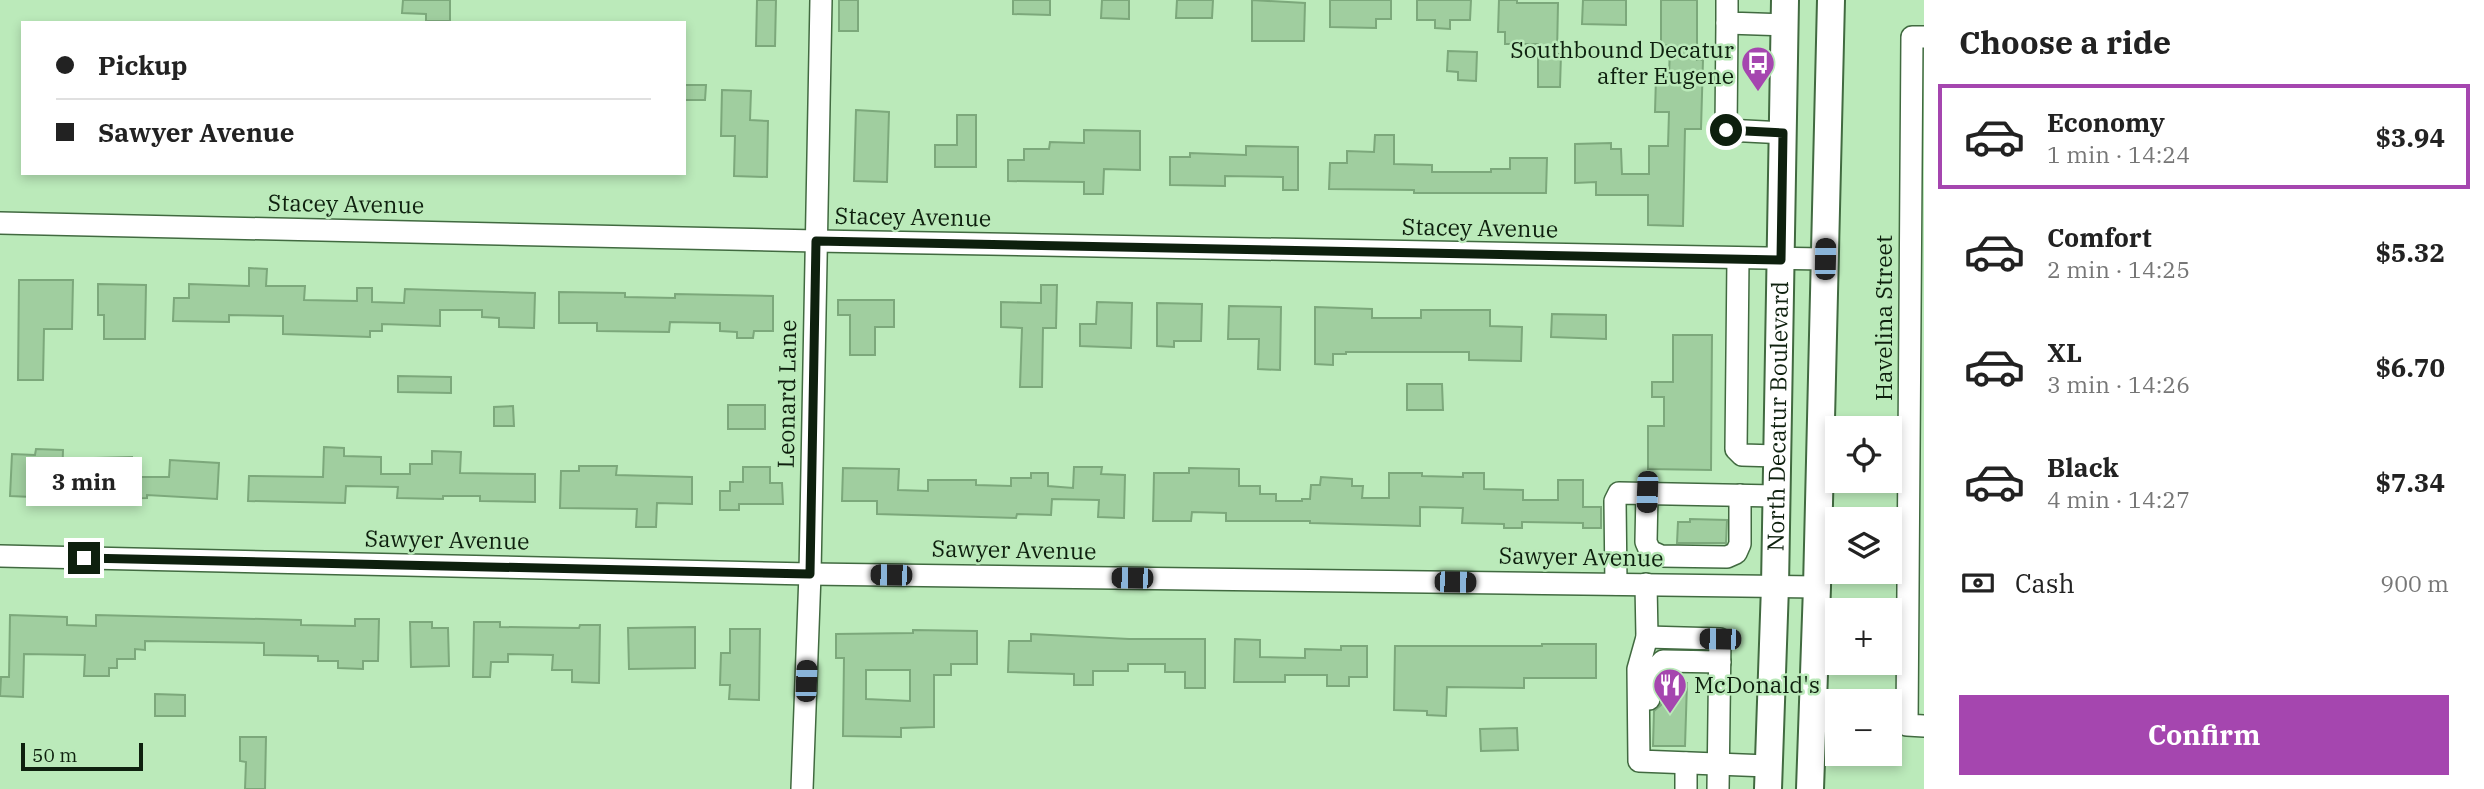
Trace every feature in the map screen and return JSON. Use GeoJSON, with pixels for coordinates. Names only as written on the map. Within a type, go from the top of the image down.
{"type":"FeatureCollection","features":[{"type":"Feature","properties":{"kind":"main road","name":"North Decatur Boulevard"},"geometry":{"type":"LineString","coordinates":[[1810,789],[1831,0]]}},
{"type":"Feature","properties":{"kind":"main road","name":"North Decatur Boulevard"},"geometry":{"type":"LineString","coordinates":[[1768,777],[1775,586],[1785,13]]}},
{"type":"Feature","properties":{"kind":"street","name":"Leonard Lane"},"geometry":{"type":"LineString","coordinates":[[802,789],[810,574],[821,0]]}},
{"type":"Feature","properties":{"kind":"street"},"geometry":{"type":"LineString","coordinates":[[1727,0],[1726,130],[1783,133]]}},
{"type":"Feature","properties":{"kind":"street"},"geometry":{"type":"LineString","coordinates":[[1727,23],[1785,13]]}},
{"type":"Feature","properties":{"kind":"street","name":"Havelina Street"},"geometry":{"type":"LineString","coordinates":[[1916,726],[1918,37]]}},
{"type":"Feature","properties":{"kind":"street","name":"Stacey Avenue"},"geometry":{"type":"LineString","coordinates":[[0,223],[1825,259]]}},
{"type":"Feature","properties":{"kind":"street"},"geometry":{"type":"LineString","coordinates":[[1738,259],[1735,449],[1742,455],[1777,456]]}},
{"type":"Feature","properties":{"kind":"street"},"geometry":{"type":"LineString","coordinates":[[1647,492],[1646,542],[1650,551],[1661,556],[1727,557],[1736,553],[1740,544],[1740,495]]}},
{"type":"Feature","properties":{"kind":"street"},"geometry":{"type":"LineString","coordinates":[[1616,584],[1615,501],[1619,493],[1776,496]]}},
{"type":"Feature","properties":{"kind":"street","name":"Sawyer Avenue"},"geometry":{"type":"LineString","coordinates":[[0,556],[810,574],[1817,587]]}},
{"type":"Feature","properties":{"kind":"street"},"geometry":{"type":"LineString","coordinates":[[1646,584],[1647,637],[1638,669],[1639,761],[1718,764],[1768,777]]}},
{"type":"Feature","properties":{"kind":"street"},"geometry":{"type":"LineString","coordinates":[[1647,637],[1720,639],[1718,789]]}},
{"type":"Feature","properties":{"kind":"street"},"geometry":{"type":"LineString","coordinates":[[1648,762],[1649,679],[1652,671],[1663,661],[1720,662]]}},
{"type":"Feature","properties":{"kind":"street"},"geometry":{"type":"LineString","coordinates":[[1686,763],[1686,789]]}},
{"type":"Feature","properties":{"kind":"building"},"geometry":{"type":"Polygon","coordinates":[[[403,0],[450,0],[450,21],[426,21],[426,14],[402,13],[403,0]]]}},
{"type":"Feature","properties":{"kind":"building"},"geometry":{"type":"Polygon","coordinates":[[[757,0],[776,0],[775,46],[756,46],[757,0]]]}},
{"type":"Feature","properties":{"kind":"building"},"geometry":{"type":"Polygon","coordinates":[[[839,0],[858,0],[858,31],[839,31],[839,0]]]}},
{"type":"Feature","properties":{"kind":"building"},"geometry":{"type":"Polygon","coordinates":[[[1013,0],[1050,0],[1050,15],[1013,14],[1013,0]]]}},
{"type":"Feature","properties":{"kind":"building"},"geometry":{"type":"Polygon","coordinates":[[[1102,0],[1129,0],[1129,19],[1101,18],[1102,0]]]}},
{"type":"Feature","properties":{"kind":"building"},"geometry":{"type":"Polygon","coordinates":[[[1177,0],[1213,0],[1212,18],[1176,18],[1177,0]]]}},
{"type":"Feature","properties":{"kind":"building"},"geometry":{"type":"Polygon","coordinates":[[[1252,0],[1305,3],[1304,41],[1252,41],[1252,0]]]}},
{"type":"Feature","properties":{"kind":"building"},"geometry":{"type":"Polygon","coordinates":[[[1330,0],[1391,0],[1391,19],[1376,19],[1376,28],[1330,27],[1330,0]]]}},
{"type":"Feature","properties":{"kind":"building"},"geometry":{"type":"Polygon","coordinates":[[[1417,0],[1471,0],[1470,20],[1450,20],[1450,29],[1435,28],[1435,20],[1417,20],[1417,0]]]}},
{"type":"Feature","properties":{"kind":"building"},"geometry":{"type":"Polygon","coordinates":[[[1499,0],[1558,3],[1557,54],[1561,54],[1560,87],[1538,87],[1538,44],[1505,44],[1505,32],[1498,32],[1499,0]]]}},
{"type":"Feature","properties":{"kind":"building"},"geometry":{"type":"Polygon","coordinates":[[[1583,0],[1626,0],[1626,25],[1582,24],[1583,0]]]}},
{"type":"Feature","properties":{"kind":"building"},"geometry":{"type":"Polygon","coordinates":[[[1661,0],[1697,0],[1697,60],[1703,60],[1701,129],[1685,129],[1683,226],[1648,225],[1648,195],[1596,195],[1596,182],[1575,183],[1575,144],[1611,143],[1611,149],[1621,149],[1622,174],[1649,174],[1649,146],[1668,146],[1669,112],[1655,112],[1656,77],[1669,77],[1670,46],[1661,45],[1661,0]]]}},
{"type":"Feature","properties":{"kind":"building"},"geometry":{"type":"Polygon","coordinates":[[[1448,51],[1477,52],[1476,81],[1458,80],[1458,72],[1447,71],[1448,51]]]}},
{"type":"Feature","properties":{"kind":"building"},"geometry":{"type":"Polygon","coordinates":[[[686,85],[706,85],[705,100],[686,100],[686,85]]]}},
{"type":"Feature","properties":{"kind":"building"},"geometry":{"type":"Polygon","coordinates":[[[722,90],[751,91],[750,120],[768,121],[767,177],[734,176],[735,136],[721,136],[722,90]]]}},
{"type":"Feature","properties":{"kind":"building"},"geometry":{"type":"Polygon","coordinates":[[[856,110],[889,112],[887,182],[854,181],[856,110]]]}},
{"type":"Feature","properties":{"kind":"building"},"geometry":{"type":"Polygon","coordinates":[[[957,115],[976,115],[976,167],[935,167],[935,145],[957,145],[957,115]]]}},
{"type":"Feature","properties":{"kind":"building"},"geometry":{"type":"Polygon","coordinates":[[[1084,130],[1140,131],[1140,170],[1104,169],[1103,194],[1084,194],[1084,182],[1008,181],[1008,160],[1024,160],[1024,149],[1049,149],[1050,142],[1084,143],[1084,130]]]}},
{"type":"Feature","properties":{"kind":"building"},"geometry":{"type":"Polygon","coordinates":[[[1375,135],[1394,135],[1394,164],[1432,165],[1432,172],[1491,172],[1491,169],[1510,169],[1510,158],[1547,158],[1546,193],[1414,193],[1414,190],[1329,189],[1330,163],[1347,163],[1347,151],[1374,152],[1375,135]]]}},
{"type":"Feature","properties":{"kind":"building"},"geometry":{"type":"Polygon","coordinates":[[[1246,146],[1298,147],[1298,190],[1283,190],[1283,177],[1225,176],[1225,186],[1170,185],[1170,157],[1190,157],[1190,153],[1246,155],[1246,146]]]}},
{"type":"Feature","properties":{"kind":"building"},"geometry":{"type":"Polygon","coordinates":[[[249,268],[267,269],[266,286],[305,286],[304,300],[357,301],[357,288],[372,288],[372,302],[404,303],[405,289],[535,293],[534,328],[499,327],[499,318],[482,317],[482,310],[440,310],[440,326],[382,324],[382,331],[370,331],[370,337],[283,334],[283,316],[229,315],[229,322],[173,321],[174,298],[189,298],[189,284],[249,286],[249,268]]]}},
{"type":"Feature","properties":{"kind":"building"},"geometry":{"type":"Polygon","coordinates":[[[19,280],[73,280],[72,329],[44,329],[43,380],[18,380],[19,280]]]}},
{"type":"Feature","properties":{"kind":"building"},"geometry":{"type":"Polygon","coordinates":[[[98,284],[146,285],[145,339],[104,339],[104,315],[98,315],[98,284]]]}},
{"type":"Feature","properties":{"kind":"building"},"geometry":{"type":"Polygon","coordinates":[[[1041,285],[1057,285],[1056,328],[1043,328],[1042,387],[1020,387],[1022,328],[1001,327],[1001,302],[1041,303],[1041,285]]]}},
{"type":"Feature","properties":{"kind":"building"},"geometry":{"type":"Polygon","coordinates":[[[559,292],[625,293],[625,297],[675,298],[675,294],[773,296],[773,331],[754,331],[753,338],[737,338],[737,332],[720,331],[720,323],[670,322],[669,332],[597,331],[597,323],[559,323],[559,292]]]}},
{"type":"Feature","properties":{"kind":"building"},"geometry":{"type":"Polygon","coordinates":[[[838,300],[894,300],[894,327],[875,327],[875,355],[850,355],[850,315],[838,315],[838,300]]]}},
{"type":"Feature","properties":{"kind":"building"},"geometry":{"type":"Polygon","coordinates":[[[1097,302],[1132,303],[1131,348],[1080,346],[1080,324],[1096,324],[1097,302]]]}},
{"type":"Feature","properties":{"kind":"building"},"geometry":{"type":"Polygon","coordinates":[[[1157,303],[1202,304],[1201,341],[1174,341],[1174,347],[1157,346],[1157,303]]]}},
{"type":"Feature","properties":{"kind":"building"},"geometry":{"type":"Polygon","coordinates":[[[1229,306],[1281,307],[1280,370],[1258,369],[1259,339],[1228,339],[1229,306]]]}},
{"type":"Feature","properties":{"kind":"building"},"geometry":{"type":"Polygon","coordinates":[[[1315,307],[1372,309],[1372,318],[1421,318],[1421,310],[1490,310],[1490,326],[1522,327],[1521,361],[1469,360],[1469,352],[1346,352],[1333,354],[1333,365],[1315,364],[1315,307]]]}},
{"type":"Feature","properties":{"kind":"building"},"geometry":{"type":"Polygon","coordinates":[[[1552,314],[1606,315],[1606,339],[1551,337],[1552,314]]]}},
{"type":"Feature","properties":{"kind":"building"},"geometry":{"type":"Polygon","coordinates":[[[1673,335],[1712,335],[1711,470],[1648,469],[1648,426],[1664,426],[1664,397],[1652,397],[1652,382],[1673,382],[1673,335]]]}},
{"type":"Feature","properties":{"kind":"building"},"geometry":{"type":"Polygon","coordinates":[[[398,376],[451,377],[451,393],[398,392],[398,376]]]}},
{"type":"Feature","properties":{"kind":"building"},"geometry":{"type":"Polygon","coordinates":[[[1407,384],[1442,384],[1443,410],[1407,410],[1407,384]]]}},
{"type":"Feature","properties":{"kind":"building"},"geometry":{"type":"Polygon","coordinates":[[[728,405],[765,405],[765,429],[728,429],[728,405]]]}},
{"type":"Feature","properties":{"kind":"building"},"geometry":{"type":"Polygon","coordinates":[[[513,406],[514,426],[494,426],[494,407],[513,406]]]}},
{"type":"Feature","properties":{"kind":"building"},"geometry":{"type":"Polygon","coordinates":[[[324,447],[344,448],[344,456],[381,457],[381,474],[410,474],[410,464],[432,464],[432,451],[461,452],[460,473],[535,474],[535,502],[480,501],[480,496],[443,496],[443,499],[397,498],[398,487],[346,486],[345,503],[248,501],[249,476],[323,477],[324,447]]]}},
{"type":"Feature","properties":{"kind":"building"},"geometry":{"type":"Polygon","coordinates":[[[36,449],[63,450],[62,483],[32,482],[32,497],[10,496],[12,454],[35,455],[36,449]]]}},
{"type":"Feature","properties":{"kind":"building"},"geometry":{"type":"Polygon","coordinates":[[[132,457],[132,477],[169,477],[170,460],[219,463],[217,499],[147,495],[147,498],[96,499],[95,458],[132,457]]]}},
{"type":"Feature","properties":{"kind":"building"},"geometry":{"type":"Polygon","coordinates":[[[579,466],[617,466],[616,475],[692,477],[692,504],[657,503],[656,527],[636,527],[637,509],[560,508],[561,471],[579,471],[579,466]]]}},
{"type":"Feature","properties":{"kind":"building"},"geometry":{"type":"Polygon","coordinates":[[[743,467],[770,467],[770,483],[782,483],[783,504],[739,504],[739,510],[720,510],[720,491],[730,491],[730,482],[743,482],[743,467]]]}},
{"type":"Feature","properties":{"kind":"building"},"geometry":{"type":"Polygon","coordinates":[[[1074,467],[1102,467],[1101,474],[1125,475],[1124,518],[1098,517],[1099,500],[1052,499],[1051,515],[1017,514],[1016,518],[877,514],[877,501],[842,501],[843,468],[899,469],[898,490],[928,491],[928,480],[976,480],[976,485],[1011,486],[1011,478],[1031,478],[1031,473],[1048,473],[1048,486],[1073,488],[1074,467]]]}},
{"type":"Feature","properties":{"kind":"building"},"geometry":{"type":"Polygon","coordinates":[[[1189,468],[1239,469],[1239,486],[1260,486],[1260,494],[1276,494],[1276,501],[1310,499],[1311,485],[1320,485],[1321,477],[1352,479],[1352,486],[1363,486],[1362,498],[1389,498],[1389,473],[1463,477],[1463,473],[1484,473],[1484,489],[1523,490],[1523,500],[1558,500],[1558,480],[1583,480],[1583,507],[1601,507],[1601,528],[1583,528],[1583,523],[1522,522],[1522,528],[1504,528],[1504,524],[1462,523],[1463,508],[1420,507],[1420,526],[1310,521],[1226,521],[1226,513],[1192,512],[1191,521],[1153,521],[1154,473],[1189,473],[1189,468]]]}},
{"type":"Feature","properties":{"kind":"building"},"geometry":{"type":"Polygon","coordinates":[[[1690,519],[1727,520],[1726,543],[1677,543],[1678,522],[1690,522],[1690,519]]]}},
{"type":"Feature","properties":{"kind":"building"},"geometry":{"type":"Polygon","coordinates":[[[10,615],[67,617],[67,625],[96,626],[96,615],[301,620],[301,625],[355,626],[355,619],[379,619],[378,661],[363,661],[363,669],[338,668],[338,661],[318,661],[318,656],[264,655],[264,643],[145,641],[145,650],[135,649],[135,659],[117,659],[117,668],[109,668],[109,676],[84,676],[85,655],[24,654],[23,697],[0,696],[1,677],[9,677],[10,615]]]}},
{"type":"Feature","properties":{"kind":"building"},"geometry":{"type":"Polygon","coordinates":[[[410,622],[432,622],[432,628],[448,628],[449,666],[411,667],[410,622]]]}},
{"type":"Feature","properties":{"kind":"building"},"geometry":{"type":"Polygon","coordinates":[[[474,622],[500,622],[500,627],[579,628],[580,625],[600,625],[599,683],[572,682],[572,670],[552,670],[553,655],[508,654],[508,662],[491,662],[490,677],[473,677],[474,622]]]}},
{"type":"Feature","properties":{"kind":"building"},"geometry":{"type":"Polygon","coordinates":[[[695,627],[695,668],[629,669],[628,628],[695,627]]]}},
{"type":"Feature","properties":{"kind":"building"},"geometry":{"type":"Polygon","coordinates":[[[730,629],[760,629],[759,700],[729,699],[730,685],[720,685],[721,653],[730,653],[730,629]]]}},
{"type":"Feature","properties":{"kind":"building"},"geometry":{"type":"Polygon","coordinates":[[[913,630],[977,631],[977,664],[951,664],[951,675],[934,675],[934,727],[901,728],[901,737],[843,736],[844,658],[836,658],[836,634],[913,633],[913,630]],[[866,670],[866,699],[910,701],[910,670],[866,670]]]}},
{"type":"Feature","properties":{"kind":"building"},"geometry":{"type":"Polygon","coordinates":[[[1031,634],[1129,639],[1205,639],[1205,688],[1185,688],[1185,672],[1165,672],[1165,664],[1128,664],[1128,671],[1093,671],[1093,685],[1074,685],[1074,674],[1008,672],[1009,641],[1031,641],[1031,634]]]}},
{"type":"Feature","properties":{"kind":"building"},"geometry":{"type":"Polygon","coordinates":[[[1235,639],[1260,640],[1260,657],[1305,658],[1305,649],[1341,650],[1341,646],[1367,646],[1367,677],[1349,677],[1349,686],[1327,686],[1327,675],[1285,675],[1285,682],[1234,682],[1235,639]]]}},
{"type":"Feature","properties":{"kind":"building"},"geometry":{"type":"Polygon","coordinates":[[[1596,644],[1596,678],[1524,678],[1524,688],[1447,687],[1446,716],[1427,715],[1427,711],[1394,710],[1395,646],[1596,644]]]}},
{"type":"Feature","properties":{"kind":"building","name":"McDonald's"},"geometry":{"type":"Polygon","coordinates":[[[1663,683],[1687,683],[1685,746],[1653,746],[1654,711],[1661,705],[1663,683]]]}},
{"type":"Feature","properties":{"kind":"building"},"geometry":{"type":"Polygon","coordinates":[[[155,694],[185,695],[185,716],[155,716],[155,694]]]}},
{"type":"Feature","properties":{"kind":"building"},"geometry":{"type":"Polygon","coordinates":[[[1517,728],[1518,750],[1481,751],[1480,729],[1517,728]]]}},
{"type":"Feature","properties":{"kind":"building"},"geometry":{"type":"Polygon","coordinates":[[[240,737],[266,737],[265,789],[245,789],[246,762],[240,761],[240,737]]]}},
{"type":"Feature","properties":{"kind":"place","name":"Southbound Decatur after Eugene"},"geometry":{"type":"Point","coordinates":[1758,93]}},
{"type":"Feature","properties":{"kind":"place","name":"McDonald's"},"geometry":{"type":"Point","coordinates":[1670,715]}},
{"type":"Feature","properties":{"kind":"route"},"geometry":{"type":"LineString","coordinates":[[84,558],[810,574],[816,241],[1781,260],[1783,133],[1726,130]]}}]}
